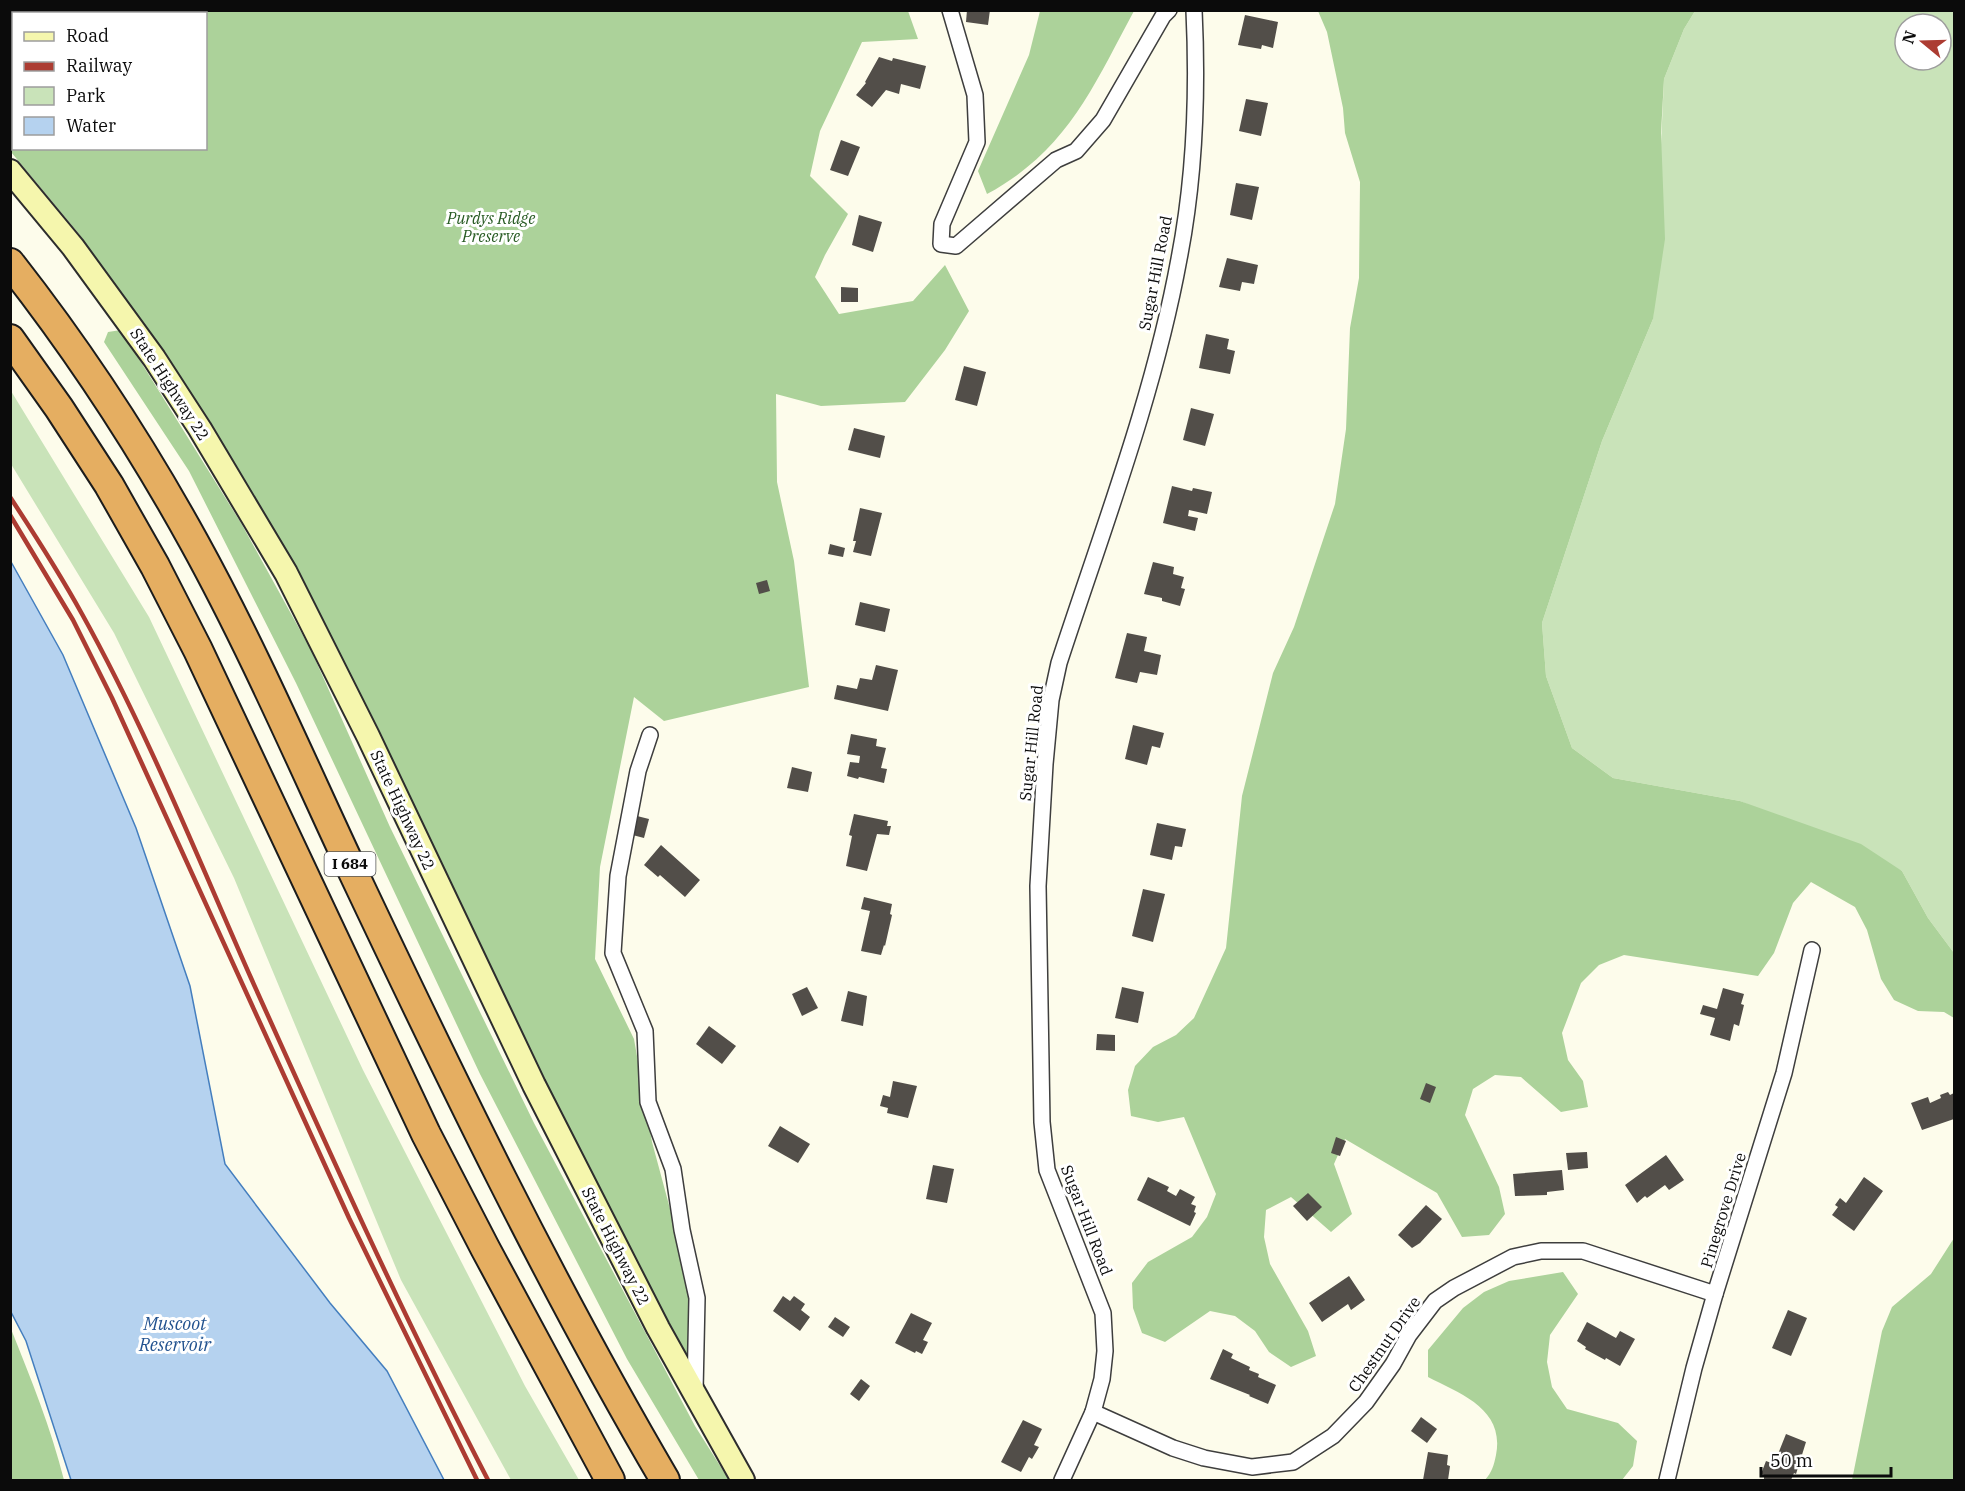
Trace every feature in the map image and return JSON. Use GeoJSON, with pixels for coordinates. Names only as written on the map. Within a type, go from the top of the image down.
{"type":"FeatureCollection","features":[{"type":"Feature","properties":{"kind":"highway","name":"I 684"},"geometry":{"type":"LineString","coordinates":[[10,263],[43,304],[98,382],[148,461],[196,544],[470,1114],[586,1339],[664,1480]]}},
{"type":"Feature","properties":{"kind":"highway","name":"I 684"},"geometry":{"type":"LineString","coordinates":[[10,339],[59,408],[109,485],[155,566],[198,650],[426,1134],[610,1480]]}},
{"type":"Feature","properties":{"kind":"main road","name":"State Highway 22"},"geometry":{"type":"LineString","coordinates":[[10,171],[73,247],[154,358],[206,438],[286,573],[368,736],[534,1085],[658,1328],[743,1480]]}},
{"type":"Feature","properties":{"kind":"street"},"geometry":{"type":"LineString","coordinates":[[950,10],[975,95],[977,142],[942,224],[941,244],[956,246],[1056,160],[1076,152],[1103,120],[1163,16],[1169,10]]}},
{"type":"Feature","properties":{"kind":"street","name":"Sugar Hill Road"},"geometry":{"type":"LineString","coordinates":[[1062,1480],[1093,1412],[1102,1379],[1105,1351],[1103,1313],[1047,1170],[1041,1122],[1038,886],[1045,764],[1051,700],[1059,663],[1143,404],[1179,259],[1194,146],[1197,71],[1194,10]]}},
{"type":"Feature","properties":{"kind":"street"},"geometry":{"type":"LineString","coordinates":[[650,735],[638,771],[618,876],[613,953],[645,1031],[648,1102],[673,1169],[682,1230],[697,1298],[695,1397]]}},
{"type":"Feature","properties":{"kind":"street","name":"Pinegrove Drive"},"geometry":{"type":"LineString","coordinates":[[1667,1480],[1694,1368],[1715,1294],[1784,1073],[1812,950]]}},
{"type":"Feature","properties":{"kind":"street","name":"Chestnut Drive"},"geometry":{"type":"LineString","coordinates":[[1093,1412],[1173,1448],[1204,1458],[1252,1467],[1293,1462],[1333,1436],[1366,1402],[1393,1364],[1409,1335],[1435,1301],[1454,1288],[1513,1257],[1541,1251],[1583,1251],[1715,1294]]}},
{"type":"Feature","properties":{"kind":"green space","name":"Purdys Ridge Preserve"},"geometry":{"type":"Polygon","coordinates":[[[10,11],[908,11],[918,39],[862,42],[820,131],[810,176],[848,214],[815,277],[839,314],[913,301],[945,265],[969,311],[945,350],[905,402],[821,406],[776,394],[777,482],[794,561],[809,687],[664,721],[634,697],[600,867],[595,959],[634,1039],[652,1142],[676,1231],[690,1299],[690,1371],[224,446],[79,234],[11,152],[10,11]]]}},
{"type":"Feature","properties":{"kind":"green space"},"geometry":{"type":"Polygon","coordinates":[[[1040,11],[1134,11],[1091,91],[1058,137],[1015,177],[987,194],[978,171],[1029,55],[1040,11]]]}},
{"type":"Feature","properties":{"kind":"green space"},"geometry":{"type":"Polygon","coordinates":[[[1318,11],[1695,11],[1684,29],[1664,79],[1661,133],[1665,239],[1653,319],[1602,441],[1542,623],[1546,676],[1572,748],[1613,778],[1740,801],[1861,844],[1902,871],[1928,918],[1954,953],[1954,1018],[1944,1012],[1918,1011],[1894,1000],[1881,979],[1867,930],[1855,907],[1811,882],[1793,903],[1774,953],[1758,976],[1624,955],[1599,965],[1581,983],[1562,1033],[1568,1060],[1583,1081],[1588,1107],[1561,1112],[1521,1077],[1495,1075],[1473,1089],[1465,1115],[1499,1187],[1505,1214],[1489,1235],[1462,1237],[1437,1193],[1345,1139],[1334,1164],[1352,1214],[1331,1232],[1291,1197],[1266,1210],[1264,1237],[1270,1264],[1308,1331],[1316,1356],[1291,1367],[1269,1352],[1255,1331],[1235,1316],[1210,1311],[1165,1342],[1142,1333],[1133,1308],[1132,1283],[1148,1262],[1192,1237],[1207,1217],[1216,1194],[1184,1117],[1158,1122],[1131,1116],[1128,1090],[1135,1066],[1153,1047],[1176,1035],[1194,1018],[1226,948],[1242,796],[1273,673],[1294,627],[1335,504],[1346,429],[1350,328],[1359,278],[1360,182],[1345,133],[1343,108],[1327,32],[1318,11]]]}},
{"type":"Feature","properties":{"kind":"green space"},"geometry":{"type":"Polygon","coordinates":[[[1695,11],[1954,11],[1954,953],[1928,918],[1902,871],[1740,801],[1613,778],[1572,748],[1546,676],[1542,623],[1602,441],[1653,319],[1664,79],[1684,29],[1695,11]]]}},
{"type":"Feature","properties":{"kind":"green space"},"geometry":{"type":"Polygon","coordinates":[[[121,330],[241,523],[311,650],[390,827],[534,1123],[695,1426],[729,1480],[699,1480],[627,1359],[480,1074],[296,683],[189,471],[104,342],[108,332],[121,330]]]}},
{"type":"Feature","properties":{"kind":"green space"},"geometry":{"type":"Polygon","coordinates":[[[11,391],[149,617],[363,1070],[525,1386],[579,1480],[511,1480],[401,1280],[234,878],[114,633],[11,464],[11,391]]]}},
{"type":"Feature","properties":{"kind":"green space"},"geometry":{"type":"Polygon","coordinates":[[[1954,1238],[1954,1480],[1852,1480],[1882,1331],[1892,1307],[1931,1274],[1954,1238]]]}},
{"type":"Feature","properties":{"kind":"green space"},"geometry":{"type":"Polygon","coordinates":[[[1563,1272],[1578,1294],[1550,1335],[1547,1362],[1552,1387],[1567,1409],[1618,1423],[1637,1441],[1633,1466],[1622,1480],[1485,1480],[1496,1455],[1497,1439],[1494,1426],[1478,1405],[1428,1377],[1428,1350],[1463,1308],[1484,1292],[1509,1281],[1563,1272]]]}},
{"type":"Feature","properties":{"kind":"green space"},"geometry":{"type":"Polygon","coordinates":[[[11,1329],[47,1423],[64,1480],[11,1480],[11,1329]]]}},
{"type":"Feature","properties":{"kind":"water","name":"Muscoot Reservoir"},"geometry":{"type":"Polygon","coordinates":[[[10,560],[63,655],[136,828],[190,986],[225,1164],[330,1303],[387,1371],[444,1480],[71,1480],[26,1341],[11,1312],[10,560]]]}},
{"type":"Feature","properties":{"kind":"building"},"geometry":{"type":"Polygon","coordinates":[[[967,10],[990,10],[988,25],[966,22],[967,10]]]}},
{"type":"Feature","properties":{"kind":"building"},"geometry":{"type":"Polygon","coordinates":[[[1245,15],[1278,22],[1273,48],[1262,45],[1261,49],[1238,45],[1245,15]]]}},
{"type":"Feature","properties":{"kind":"building"},"geometry":{"type":"Polygon","coordinates":[[[879,57],[926,66],[920,89],[901,84],[899,94],[886,90],[872,107],[856,95],[866,83],[879,57]]]}},
{"type":"Feature","properties":{"kind":"building"},"geometry":{"type":"Polygon","coordinates":[[[1246,99],[1268,103],[1261,136],[1239,131],[1246,99]]]}},
{"type":"Feature","properties":{"kind":"building"},"geometry":{"type":"Polygon","coordinates":[[[841,140],[860,147],[848,176],[830,170],[841,140]]]}},
{"type":"Feature","properties":{"kind":"building"},"geometry":{"type":"Polygon","coordinates":[[[1236,183],[1259,187],[1252,220],[1230,215],[1236,183]]]}},
{"type":"Feature","properties":{"kind":"building"},"geometry":{"type":"Polygon","coordinates":[[[859,215],[882,222],[873,252],[852,245],[859,215]]]}},
{"type":"Feature","properties":{"kind":"building"},"geometry":{"type":"Polygon","coordinates":[[[1227,258],[1258,265],[1254,284],[1242,282],[1240,291],[1219,287],[1227,258]]]}},
{"type":"Feature","properties":{"kind":"building"},"geometry":{"type":"Polygon","coordinates":[[[841,287],[858,288],[858,302],[841,302],[841,287]]]}},
{"type":"Feature","properties":{"kind":"building"},"geometry":{"type":"Polygon","coordinates":[[[1206,334],[1229,339],[1227,349],[1235,351],[1230,374],[1199,368],[1206,334]]]}},
{"type":"Feature","properties":{"kind":"building"},"geometry":{"type":"Polygon","coordinates":[[[964,366],[986,372],[977,406],[955,400],[964,366]]]}},
{"type":"Feature","properties":{"kind":"building"},"geometry":{"type":"Polygon","coordinates":[[[1191,408],[1214,414],[1205,446],[1183,440],[1191,408]]]}},
{"type":"Feature","properties":{"kind":"building"},"geometry":{"type":"Polygon","coordinates":[[[854,428],[885,436],[880,458],[848,450],[854,428]]]}},
{"type":"Feature","properties":{"kind":"building"},"geometry":{"type":"Polygon","coordinates":[[[1172,486],[1192,491],[1193,488],[1212,492],[1207,514],[1189,510],[1188,516],[1198,518],[1195,531],[1163,523],[1172,486]]]}},
{"type":"Feature","properties":{"kind":"building"},"geometry":{"type":"Polygon","coordinates":[[[860,508],[882,513],[871,556],[853,552],[860,508]]]}},
{"type":"Feature","properties":{"kind":"building"},"geometry":{"type":"Polygon","coordinates":[[[830,544],[845,548],[843,557],[828,554],[830,544]]]}},
{"type":"Feature","properties":{"kind":"building"},"geometry":{"type":"Polygon","coordinates":[[[1153,562],[1174,567],[1173,574],[1184,577],[1181,588],[1185,589],[1180,606],[1162,601],[1162,598],[1144,594],[1153,562]]]}},
{"type":"Feature","properties":{"kind":"building"},"geometry":{"type":"Polygon","coordinates":[[[767,580],[770,591],[759,594],[756,583],[767,580]]]}},
{"type":"Feature","properties":{"kind":"building"},"geometry":{"type":"Polygon","coordinates":[[[860,602],[890,609],[885,632],[855,625],[860,602]]]}},
{"type":"Feature","properties":{"kind":"building"},"geometry":{"type":"Polygon","coordinates":[[[1127,633],[1147,637],[1144,651],[1161,655],[1157,675],[1140,672],[1137,683],[1115,678],[1127,633]]]}},
{"type":"Feature","properties":{"kind":"building"},"geometry":{"type":"Polygon","coordinates":[[[876,665],[898,670],[888,711],[834,699],[837,685],[857,689],[860,678],[872,680],[876,665]]]}},
{"type":"Feature","properties":{"kind":"building"},"geometry":{"type":"Polygon","coordinates":[[[1133,725],[1164,733],[1160,748],[1152,746],[1147,765],[1125,759],[1133,725]]]}},
{"type":"Feature","properties":{"kind":"building"},"geometry":{"type":"Polygon","coordinates":[[[851,734],[877,739],[876,746],[886,748],[881,768],[887,769],[884,783],[847,776],[850,762],[859,763],[860,756],[847,754],[851,734]]]}},
{"type":"Feature","properties":{"kind":"building"},"geometry":{"type":"Polygon","coordinates":[[[792,767],[812,772],[808,792],[787,788],[792,767]]]}},
{"type":"Feature","properties":{"kind":"building"},"geometry":{"type":"Polygon","coordinates":[[[629,814],[649,819],[644,838],[625,833],[629,814]]]}},
{"type":"Feature","properties":{"kind":"building"},"geometry":{"type":"Polygon","coordinates":[[[854,814],[888,821],[887,826],[891,826],[889,835],[877,834],[867,871],[846,866],[854,814]]]}},
{"type":"Feature","properties":{"kind":"building"},"geometry":{"type":"Polygon","coordinates":[[[1157,823],[1186,829],[1182,847],[1175,846],[1172,860],[1150,855],[1157,823]]]}},
{"type":"Feature","properties":{"kind":"building"},"geometry":{"type":"Polygon","coordinates":[[[661,845],[700,880],[685,897],[660,875],[658,877],[644,865],[661,845]]]}},
{"type":"Feature","properties":{"kind":"building"},"geometry":{"type":"Polygon","coordinates":[[[1143,889],[1165,894],[1153,942],[1132,936],[1143,889]]]}},
{"type":"Feature","properties":{"kind":"building"},"geometry":{"type":"Polygon","coordinates":[[[864,897],[892,904],[890,914],[892,915],[881,955],[861,951],[870,911],[861,909],[864,897]]]}},
{"type":"Feature","properties":{"kind":"building"},"geometry":{"type":"Polygon","coordinates":[[[807,987],[818,1008],[802,1016],[792,994],[807,987]]]}},
{"type":"Feature","properties":{"kind":"building"},"geometry":{"type":"Polygon","coordinates":[[[1122,987],[1144,992],[1138,1023],[1115,1018],[1122,987]]]}},
{"type":"Feature","properties":{"kind":"building"},"geometry":{"type":"Polygon","coordinates":[[[1723,988],[1744,994],[1739,1026],[1734,1024],[1730,1041],[1710,1035],[1715,1018],[1700,1014],[1703,1005],[1717,1009],[1723,988]]]}},
{"type":"Feature","properties":{"kind":"building"},"geometry":{"type":"Polygon","coordinates":[[[848,991],[867,996],[863,1026],[841,1021],[848,991]]]}},
{"type":"Feature","properties":{"kind":"building"},"geometry":{"type":"Polygon","coordinates":[[[709,1026],[736,1046],[722,1064],[696,1044],[709,1026]]]}},
{"type":"Feature","properties":{"kind":"building"},"geometry":{"type":"Polygon","coordinates":[[[1097,1034],[1115,1035],[1115,1051],[1096,1050],[1097,1034]]]}},
{"type":"Feature","properties":{"kind":"building"},"geometry":{"type":"Polygon","coordinates":[[[893,1081],[917,1086],[908,1118],[887,1113],[888,1108],[880,1106],[883,1095],[890,1097],[893,1081]]]}},
{"type":"Feature","properties":{"kind":"building"},"geometry":{"type":"Polygon","coordinates":[[[1426,1083],[1436,1087],[1430,1103],[1420,1099],[1426,1083]]]}},
{"type":"Feature","properties":{"kind":"building"},"geometry":{"type":"Polygon","coordinates":[[[1948,1092],[1950,1095],[1954,1093],[1954,1119],[1922,1130],[1911,1103],[1928,1097],[1930,1103],[1948,1092]]]}},
{"type":"Feature","properties":{"kind":"building"},"geometry":{"type":"Polygon","coordinates":[[[780,1126],[810,1144],[798,1163],[768,1146],[780,1126]]]}},
{"type":"Feature","properties":{"kind":"building"},"geometry":{"type":"Polygon","coordinates":[[[1336,1137],[1346,1141],[1340,1156],[1331,1153],[1336,1137]]]}},
{"type":"Feature","properties":{"kind":"building"},"geometry":{"type":"Polygon","coordinates":[[[1587,1152],[1588,1168],[1568,1170],[1566,1153],[1587,1152]]]}},
{"type":"Feature","properties":{"kind":"building"},"geometry":{"type":"Polygon","coordinates":[[[1666,1155],[1684,1180],[1669,1190],[1665,1185],[1637,1203],[1625,1185],[1666,1155]]]}},
{"type":"Feature","properties":{"kind":"building"},"geometry":{"type":"Polygon","coordinates":[[[933,1165],[954,1169],[947,1203],[926,1199],[933,1165]]]}},
{"type":"Feature","properties":{"kind":"building"},"geometry":{"type":"Polygon","coordinates":[[[1562,1170],[1564,1190],[1547,1192],[1547,1195],[1515,1196],[1513,1174],[1562,1170]]]}},
{"type":"Feature","properties":{"kind":"building"},"geometry":{"type":"Polygon","coordinates":[[[1148,1177],[1169,1187],[1167,1191],[1176,1196],[1180,1189],[1195,1197],[1191,1204],[1196,1206],[1194,1212],[1196,1213],[1190,1226],[1137,1200],[1148,1177]]]}},
{"type":"Feature","properties":{"kind":"building"},"geometry":{"type":"Polygon","coordinates":[[[1864,1177],[1883,1191],[1854,1231],[1832,1215],[1838,1207],[1835,1205],[1840,1198],[1846,1203],[1864,1177]]]}},
{"type":"Feature","properties":{"kind":"building"},"geometry":{"type":"Polygon","coordinates":[[[1308,1193],[1322,1207],[1307,1221],[1293,1206],[1308,1193]]]}},
{"type":"Feature","properties":{"kind":"building"},"geometry":{"type":"Polygon","coordinates":[[[1426,1205],[1442,1219],[1420,1243],[1412,1248],[1398,1235],[1426,1205]]]}},
{"type":"Feature","properties":{"kind":"building"},"geometry":{"type":"Polygon","coordinates":[[[1349,1276],[1365,1300],[1351,1310],[1348,1304],[1322,1322],[1309,1303],[1349,1276]]]}},
{"type":"Feature","properties":{"kind":"building"},"geometry":{"type":"Polygon","coordinates":[[[783,1296],[790,1301],[794,1296],[805,1304],[801,1310],[810,1317],[800,1331],[773,1311],[783,1296]]]}},
{"type":"Feature","properties":{"kind":"building"},"geometry":{"type":"Polygon","coordinates":[[[1788,1310],[1807,1318],[1791,1356],[1772,1348],[1788,1310]]]}},
{"type":"Feature","properties":{"kind":"building"},"geometry":{"type":"Polygon","coordinates":[[[911,1313],[932,1323],[923,1340],[928,1342],[922,1354],[895,1343],[911,1313]]]}},
{"type":"Feature","properties":{"kind":"building"},"geometry":{"type":"Polygon","coordinates":[[[835,1317],[850,1327],[843,1337],[828,1327],[835,1317]]]}},
{"type":"Feature","properties":{"kind":"building"},"geometry":{"type":"Polygon","coordinates":[[[1587,1322],[1616,1338],[1620,1331],[1635,1339],[1620,1366],[1585,1349],[1586,1347],[1577,1341],[1587,1322]]]}},
{"type":"Feature","properties":{"kind":"building"},"geometry":{"type":"Polygon","coordinates":[[[1223,1349],[1233,1354],[1231,1358],[1259,1374],[1258,1377],[1276,1385],[1268,1404],[1210,1379],[1223,1349]]]}},
{"type":"Feature","properties":{"kind":"building"},"geometry":{"type":"Polygon","coordinates":[[[861,1379],[870,1386],[859,1401],[850,1394],[861,1379]]]}},
{"type":"Feature","properties":{"kind":"building"},"geometry":{"type":"Polygon","coordinates":[[[1421,1417],[1437,1429],[1427,1443],[1411,1431],[1421,1417]]]}},
{"type":"Feature","properties":{"kind":"building"},"geometry":{"type":"Polygon","coordinates":[[[1023,1420],[1042,1429],[1034,1445],[1039,1447],[1032,1459],[1029,1457],[1021,1472],[1001,1462],[1023,1420]]]}},
{"type":"Feature","properties":{"kind":"building"},"geometry":{"type":"Polygon","coordinates":[[[1786,1434],[1806,1442],[1796,1474],[1794,1473],[1791,1480],[1764,1479],[1764,1475],[1761,1474],[1766,1461],[1774,1464],[1786,1434]]]}},
{"type":"Feature","properties":{"kind":"building"},"geometry":{"type":"Polygon","coordinates":[[[1428,1452],[1448,1455],[1447,1465],[1450,1466],[1448,1480],[1423,1480],[1428,1452]]]}},
{"type":"Feature","properties":{"kind":"railway"},"geometry":{"type":"LineString","coordinates":[[10,497],[74,599],[128,703],[171,794],[251,978],[366,1231],[488,1480]]}},
{"type":"Feature","properties":{"kind":"railway"},"geometry":{"type":"LineString","coordinates":[[10,515],[73,620],[112,698],[349,1218],[477,1480]]}}]}
